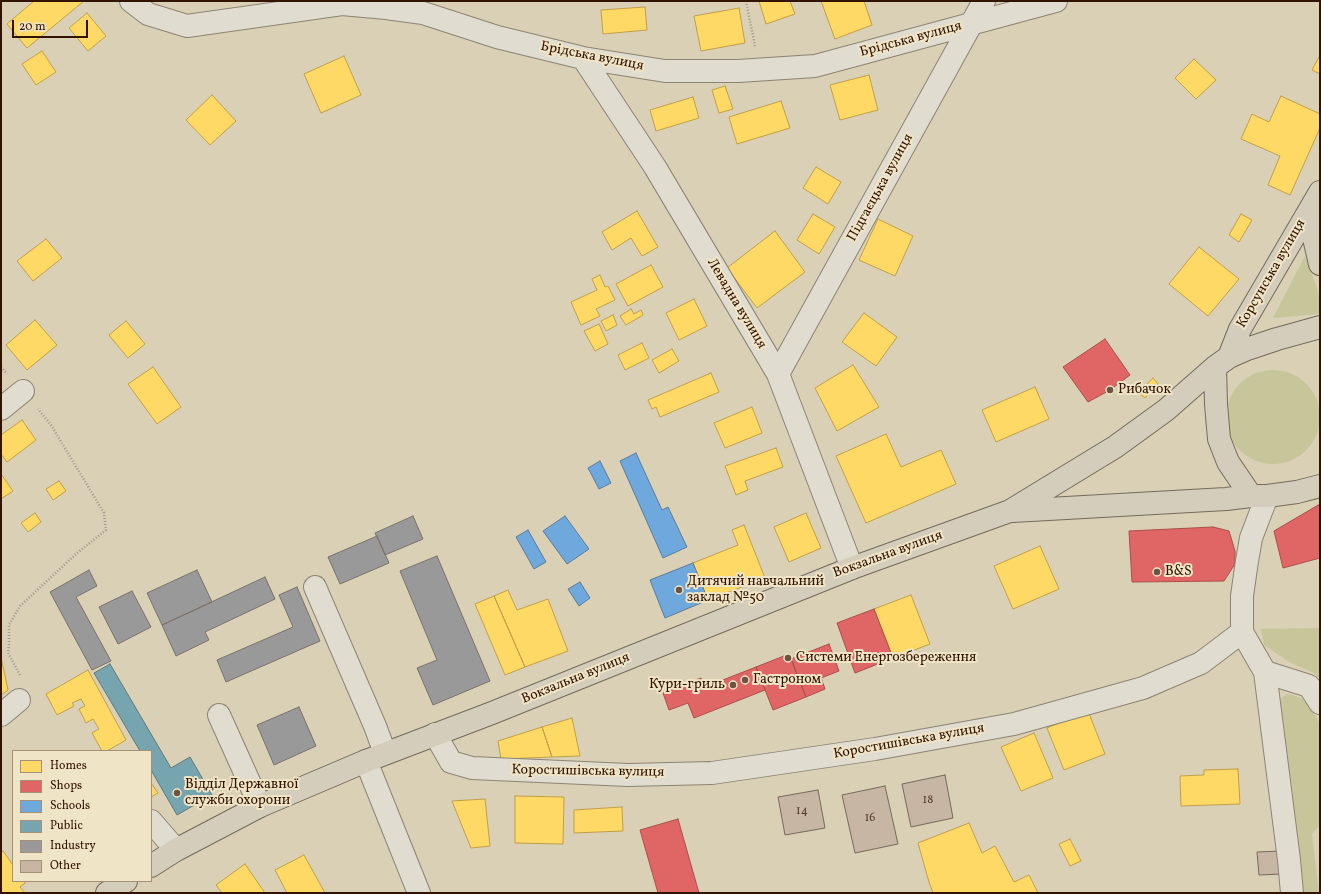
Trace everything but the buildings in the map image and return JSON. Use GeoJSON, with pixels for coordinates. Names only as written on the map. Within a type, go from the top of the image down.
{"type":"FeatureCollection","features":[{"type":"Feature","properties":{"kind":"main road","name":"Корсунська вулиця"},"geometry":{"type":"LineString","coordinates":[[1222,362],[1320,192]]}},
{"type":"Feature","properties":{"kind":"main road","name":"Корсунська вулиця"},"geometry":{"type":"LineString","coordinates":[[1320,199],[1315,217],[1314,238],[1320,264]]}},
{"type":"Feature","properties":{"kind":"main road"},"geometry":{"type":"LineString","coordinates":[[1259,496],[1228,462],[1219,439],[1216,404],[1222,362],[1247,349],[1320,327]]}},
{"type":"Feature","properties":{"kind":"main road","name":"Вокзальна вулиця"},"geometry":{"type":"LineString","coordinates":[[152,865],[176,850],[260,806],[385,752],[492,713],[852,568],[1010,511],[1115,447],[1166,410],[1222,362]]}},
{"type":"Feature","properties":{"kind":"main road","name":"Вокзальна вулиця"},"geometry":{"type":"LineString","coordinates":[[1010,511],[1219,500],[1297,492],[1320,486]]}},
{"type":"Feature","properties":{"kind":"street","name":"Брідська вулиця"},"geometry":{"type":"LineString","coordinates":[[131,1],[148,14],[187,26],[348,3],[423,13],[497,36],[583,58],[665,71],[738,71],[815,66],[1056,1]]}},
{"type":"Feature","properties":{"kind":"street","name":"Підгаєцька вулиця"},"geometry":{"type":"LineString","coordinates":[[778,374],[984,1]]}},
{"type":"Feature","properties":{"kind":"street","name":"Левадна вулиця"},"geometry":{"type":"LineString","coordinates":[[583,58],[655,167],[778,374],[852,568]]}},
{"type":"Feature","properties":{"kind":"street"},"geometry":{"type":"LineString","coordinates":[[1,409],[23,391]]}},
{"type":"Feature","properties":{"kind":"street"},"geometry":{"type":"LineString","coordinates":[[1259,496],[1242,596],[1242,632],[1265,672],[1290,860],[1292,893]]}},
{"type":"Feature","properties":{"kind":"street"},"geometry":{"type":"LineString","coordinates":[[315,587],[385,752]]}},
{"type":"Feature","properties":{"kind":"street","name":"Коростишівська вулиця"},"geometry":{"type":"LineString","coordinates":[[435,734],[451,762],[472,768],[628,775],[712,773],[875,749],[1014,724],[1144,688],[1201,663],[1242,632]]}},
{"type":"Feature","properties":{"kind":"street"},"geometry":{"type":"LineString","coordinates":[[1265,672],[1309,686],[1320,704]]}},
{"type":"Feature","properties":{"kind":"street"},"geometry":{"type":"LineString","coordinates":[[1,715],[19,700]]}},
{"type":"Feature","properties":{"kind":"street"},"geometry":{"type":"LineString","coordinates":[[219,715],[260,806]]}},
{"type":"Feature","properties":{"kind":"street"},"geometry":{"type":"LineString","coordinates":[[366,761],[419,893]]}},
{"type":"Feature","properties":{"kind":"street"},"geometry":{"type":"LineString","coordinates":[[152,822],[176,850]]}},
{"type":"Feature","properties":{"kind":"path"},"geometry":{"type":"LineString","coordinates":[[746,1],[760,70]]}},
{"type":"Feature","properties":{"kind":"path"},"geometry":{"type":"LineString","coordinates":[[1,367],[52,425],[104,513],[106,530],[76,554],[20,606],[9,625],[8,652],[24,683],[19,700]]}},
{"type":"Feature","properties":{"kind":"green space"},"geometry":{"type":"Polygon","coordinates":[[[1305,256],[1320,296],[1320,314],[1273,318],[1305,256]]]}},
{"type":"Feature","properties":{"kind":"green space"},"geometry":{"type":"Polygon","coordinates":[[[1273,370],[1291,374],[1306,384],[1316,399],[1320,417],[1316,435],[1306,450],[1291,460],[1273,464],[1255,460],[1240,450],[1230,435],[1226,417],[1230,399],[1240,384],[1255,374],[1273,370]]]}},
{"type":"Feature","properties":{"kind":"green space"},"geometry":{"type":"Polygon","coordinates":[[[1320,628],[1320,679],[1314,673],[1289,662],[1264,645],[1261,629],[1320,628]]]}},
{"type":"Feature","properties":{"kind":"green space"},"geometry":{"type":"Polygon","coordinates":[[[1287,694],[1303,699],[1320,723],[1320,825],[1312,834],[1319,893],[1298,893],[1276,702],[1287,694]]]}},
{"type":"Feature","properties":{"kind":"place","name":"Рибачок"},"geometry":{"type":"Point","coordinates":[1110,390]}},
{"type":"Feature","properties":{"kind":"place","name":"B&S"},"geometry":{"type":"Point","coordinates":[1157,572]}},
{"type":"Feature","properties":{"kind":"place","name":"Дитячий навчальний заклад №50"},"geometry":{"type":"Point","coordinates":[679,590]}},
{"type":"Feature","properties":{"kind":"place","name":"Системи Енергозбереження"},"geometry":{"type":"Point","coordinates":[788,658]}},
{"type":"Feature","properties":{"kind":"place","name":"Гастроном"},"geometry":{"type":"Point","coordinates":[745,680]}},
{"type":"Feature","properties":{"kind":"place","name":"Кури-гриль"},"geometry":{"type":"Point","coordinates":[733,685]}},
{"type":"Feature","properties":{"kind":"place","name":"Відділ Державної служби охорони"},"geometry":{"type":"Point","coordinates":[177,793]}}]}
